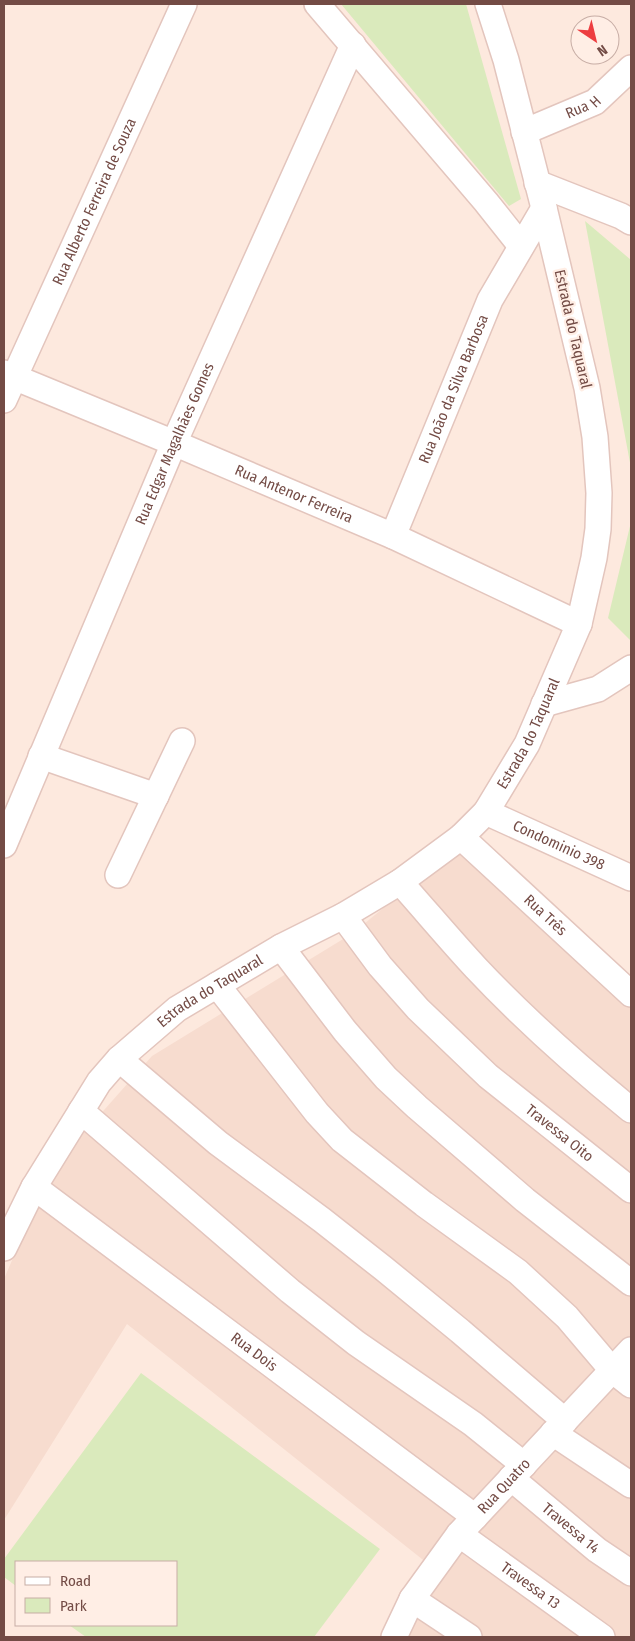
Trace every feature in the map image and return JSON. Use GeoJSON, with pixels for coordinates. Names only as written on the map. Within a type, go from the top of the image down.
{"type":"FeatureCollection","features":[{"type":"Feature","properties":{"kind":"street","name":"Rua Alberto Ferreira de Souza"},"geometry":{"type":"LineString","coordinates":[[7,384],[184,4]]}},
{"type":"Feature","properties":{"kind":"street"},"geometry":{"type":"LineString","coordinates":[[317,4],[486,202],[521,246]]}},
{"type":"Feature","properties":{"kind":"street","name":"Estrada do Taquaral"},"geometry":{"type":"LineString","coordinates":[[7,1231],[100,1082],[120,1059],[177,1009],[281,947],[342,916],[400,882],[461,837],[486,812],[527,744],[579,624],[594,558],[598,529],[599,493],[595,436],[587,388],[544,208],[506,60],[488,4]]}},
{"type":"Feature","properties":{"kind":"street","name":"Rua Edgar Magalhães Gomes"},"geometry":{"type":"LineString","coordinates":[[4,845],[174,442],[353,46]]}},
{"type":"Feature","properties":{"kind":"street","name":"Rua H"},"geometry":{"type":"LineString","coordinates":[[524,132],[595,102],[631,68]]}},
{"type":"Feature","properties":{"kind":"street"},"geometry":{"type":"LineString","coordinates":[[537,183],[621,216],[631,222]]}},
{"type":"Feature","properties":{"kind":"street","name":"Rua João da Silva Barbosa"},"geometry":{"type":"LineString","coordinates":[[393,536],[490,300],[544,208]]}},
{"type":"Feature","properties":{"kind":"street","name":"Rua Antenor Ferreira"},"geometry":{"type":"LineString","coordinates":[[7,384],[174,442],[393,536],[579,624]]}},
{"type":"Feature","properties":{"kind":"street"},"geometry":{"type":"LineString","coordinates":[[544,704],[598,689],[631,668]]}},
{"type":"Feature","properties":{"kind":"street"},"geometry":{"type":"LineString","coordinates":[[118,875],[182,741]]}},
{"type":"Feature","properties":{"kind":"street"},"geometry":{"type":"LineString","coordinates":[[41,756],[156,796]]}},
{"type":"Feature","properties":{"kind":"street","name":"Condominio 398"},"geometry":{"type":"LineString","coordinates":[[486,812],[631,878]]}},
{"type":"Feature","properties":{"kind":"street","name":"Rua Três"},"geometry":{"type":"LineString","coordinates":[[461,837],[631,994]]}},
{"type":"Feature","properties":{"kind":"street"},"geometry":{"type":"LineString","coordinates":[[400,882],[476,968],[519,1011],[558,1048],[631,1110]]}},
{"type":"Feature","properties":{"kind":"street","name":"Travessa Oito"},"geometry":{"type":"LineString","coordinates":[[342,916],[380,966],[418,1009],[488,1076],[631,1190]]}},
{"type":"Feature","properties":{"kind":"street"},"geometry":{"type":"LineString","coordinates":[[281,947],[345,1031],[386,1078],[525,1200],[631,1283]]}},
{"type":"Feature","properties":{"kind":"street"},"geometry":{"type":"LineString","coordinates":[[218,985],[317,1113],[342,1140],[424,1204],[518,1272],[567,1318],[612,1370],[631,1385]]}},
{"type":"Feature","properties":{"kind":"street"},"geometry":{"type":"LineString","coordinates":[[120,1059],[218,1143],[322,1220],[460,1330],[559,1427],[631,1485]]}},
{"type":"Feature","properties":{"kind":"street","name":"Travessa 14"},"geometry":{"type":"LineString","coordinates":[[81,1111],[290,1291],[356,1343],[473,1424],[517,1472],[590,1545],[631,1573]]}},
{"type":"Feature","properties":{"kind":"street","name":"Rua Dois"},"geometry":{"type":"LineString","coordinates":[[34,1187],[467,1525]]}},
{"type":"Feature","properties":{"kind":"street","name":"Rua Quatro"},"geometry":{"type":"LineString","coordinates":[[394,1637],[412,1599],[467,1525],[631,1350]]}},
{"type":"Feature","properties":{"kind":"street","name":"Travessa 13"},"geometry":{"type":"LineString","coordinates":[[467,1525],[602,1637]]}},
{"type":"Feature","properties":{"kind":"street"},"geometry":{"type":"LineString","coordinates":[[412,1599],[469,1637]]}},
{"type":"Feature","properties":{"kind":"shaded area"},"geometry":{"type":"Polygon","coordinates":[[[461,844],[631,1003],[631,1637],[406,1637],[442,1575],[127,1324],[4,1520],[4,1279],[19,1244],[65,1154],[152,1056],[353,933],[461,844]]]}},
{"type":"Feature","properties":{"kind":"green space"},"geometry":{"type":"Polygon","coordinates":[[[341,4],[466,4],[521,199],[509,206],[341,4]]]}},
{"type":"Feature","properties":{"kind":"green space"},"geometry":{"type":"Polygon","coordinates":[[[585,221],[631,260],[631,468],[585,221]]]}},
{"type":"Feature","properties":{"kind":"green space"},"geometry":{"type":"Polygon","coordinates":[[[631,522],[631,641],[608,618],[631,522]]]}},
{"type":"Feature","properties":{"kind":"green space"},"geometry":{"type":"Polygon","coordinates":[[[141,1373],[380,1549],[314,1637],[86,1637],[70,1626],[178,1626],[178,1561],[15,1561],[15,1585],[4,1577],[4,1559],[141,1373]]]}}]}
